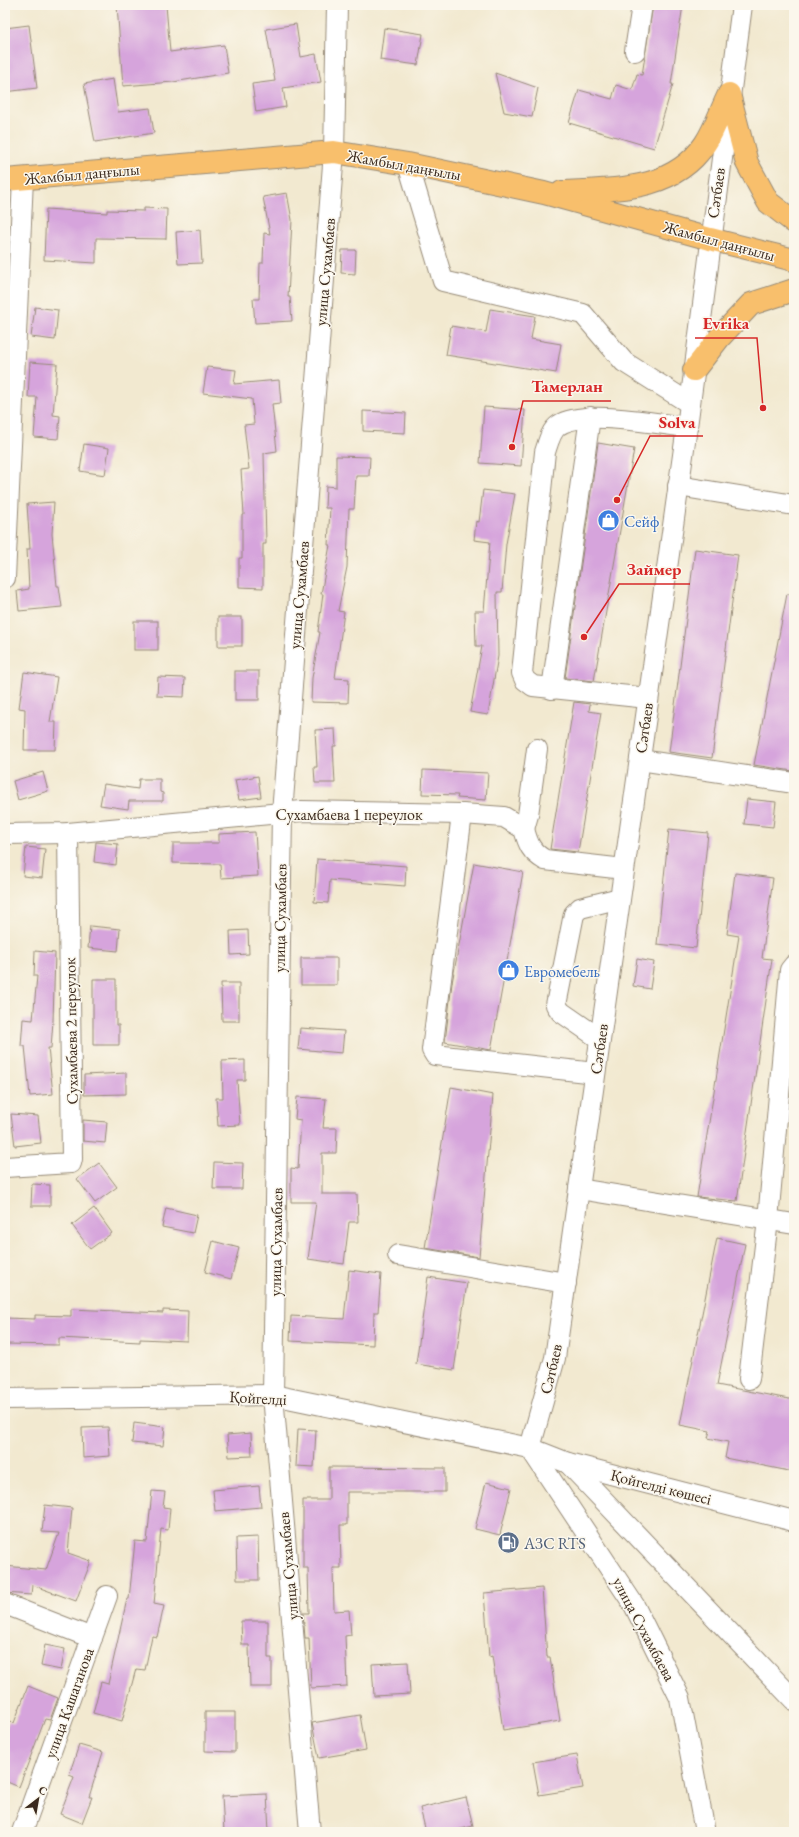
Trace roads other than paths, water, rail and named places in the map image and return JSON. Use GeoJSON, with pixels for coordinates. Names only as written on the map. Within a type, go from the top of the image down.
{"type":"FeatureCollection","features":[{"type":"Feature","properties":{"kind":"main road"},"geometry":{"type":"LineString","coordinates":[[544,193],[643,186],[680,171],[704,144],[729,94]]}},
{"type":"Feature","properties":{"kind":"main road"},"geometry":{"type":"LineString","coordinates":[[729,94],[747,163],[768,202],[794,222]]}},
{"type":"Feature","properties":{"kind":"main road","name":"Жамбыл даңғылы"},"geometry":{"type":"LineString","coordinates":[[14,179],[334,152],[408,164],[544,193],[710,239],[794,260]]}},
{"type":"Feature","properties":{"kind":"main road"},"geometry":{"type":"LineString","coordinates":[[694,370],[719,338],[751,304],[794,290]]}},
{"type":"Feature","properties":{"kind":"street","name":"улица Сухамбаев"},"geometry":{"type":"LineString","coordinates":[[310,1832],[273,1395],[282,813],[334,152],[337,5]]}},
{"type":"Feature","properties":{"kind":"street"},"geometry":{"type":"LineString","coordinates":[[635,51],[642,5]]}},
{"type":"Feature","properties":{"kind":"street","name":"Сәтбаев"},"geometry":{"type":"LineString","coordinates":[[530,1448],[555,1358],[687,427],[710,239],[742,5]]}},
{"type":"Feature","properties":{"kind":"street"},"geometry":{"type":"LineString","coordinates":[[408,164],[443,281],[583,314],[624,362],[689,403]]}},
{"type":"Feature","properties":{"kind":"street"},"geometry":{"type":"LineString","coordinates":[[5,578],[14,179]]}},
{"type":"Feature","properties":{"kind":"street"},"geometry":{"type":"LineString","coordinates":[[552,689],[590,417]]}},
{"type":"Feature","properties":{"kind":"street"},"geometry":{"type":"LineString","coordinates":[[648,698],[533,686],[525,680],[522,673],[545,452],[549,439],[558,426],[573,418],[590,417],[687,427]]}},
{"type":"Feature","properties":{"kind":"street"},"geometry":{"type":"LineString","coordinates":[[678,486],[794,505]]}},
{"type":"Feature","properties":{"kind":"street"},"geometry":{"type":"LineString","coordinates":[[537,750],[528,815],[524,828],[529,847],[535,854],[545,860],[624,869]]}},
{"type":"Feature","properties":{"kind":"street"},"geometry":{"type":"LineString","coordinates":[[640,760],[794,783]]}},
{"type":"Feature","properties":{"kind":"street","name":"Сухамбаева 1 переулок"},"geometry":{"type":"LineString","coordinates":[[5,834],[68,833],[302,811],[462,814],[504,817],[524,828]]}},
{"type":"Feature","properties":{"kind":"street"},"geometry":{"type":"LineString","coordinates":[[462,814],[432,1050],[434,1055],[595,1073]]}},
{"type":"Feature","properties":{"kind":"street","name":"Сухамбаева 2 переулок"},"geometry":{"type":"LineString","coordinates":[[5,1167],[70,1163],[72,1159],[68,833]]}},
{"type":"Feature","properties":{"kind":"street"},"geometry":{"type":"LineString","coordinates":[[600,1039],[561,1012],[556,1005],[574,914],[580,908],[620,898]]}},
{"type":"Feature","properties":{"kind":"street"},"geometry":{"type":"LineString","coordinates":[[750,1379],[768,1220],[790,970],[794,965]]}},
{"type":"Feature","properties":{"kind":"street"},"geometry":{"type":"LineString","coordinates":[[579,1189],[794,1224]]}},
{"type":"Feature","properties":{"kind":"street"},"geometry":{"type":"LineString","coordinates":[[398,1255],[566,1283]]}},
{"type":"Feature","properties":{"kind":"street","name":"Қойгелді"},"geometry":{"type":"LineString","coordinates":[[5,1399],[273,1395],[530,1448]]}},
{"type":"Feature","properties":{"kind":"street","name":"Қойгелді көшесі"},"geometry":{"type":"LineString","coordinates":[[530,1448],[568,1463],[794,1521]]}},
{"type":"Feature","properties":{"kind":"street","name":"улица Сухамбаева"},"geometry":{"type":"LineString","coordinates":[[530,1448],[634,1604],[680,1698],[705,1832]]}},
{"type":"Feature","properties":{"kind":"street"},"geometry":{"type":"LineString","coordinates":[[568,1463],[794,1700]]}},
{"type":"Feature","properties":{"kind":"street","name":"улица Кашаганова"},"geometry":{"type":"LineString","coordinates":[[22,1832],[107,1596]]}},
{"type":"Feature","properties":{"kind":"street"},"geometry":{"type":"LineString","coordinates":[[5,1604],[92,1638]]}},
{"type":"Feature","properties":{"kind":"place","name":"Evrika"},"geometry":{"type":"Point","coordinates":[763,408]}},
{"type":"Feature","properties":{"kind":"place","name":"Тамерлан"},"geometry":{"type":"Point","coordinates":[512,447]}},
{"type":"Feature","properties":{"kind":"place","name":"Solva"},"geometry":{"type":"Point","coordinates":[617,500]}},
{"type":"Feature","properties":{"kind":"place","name":"Сейф"},"geometry":{"type":"Point","coordinates":[608,521]}},
{"type":"Feature","properties":{"kind":"place","name":"Займер"},"geometry":{"type":"Point","coordinates":[584,637]}},
{"type":"Feature","properties":{"kind":"place","name":"Евромебель"},"geometry":{"type":"Point","coordinates":[508,971]}},
{"type":"Feature","properties":{"kind":"place","name":"АЗС RTS"},"geometry":{"type":"Point","coordinates":[509,1543]}}]}
